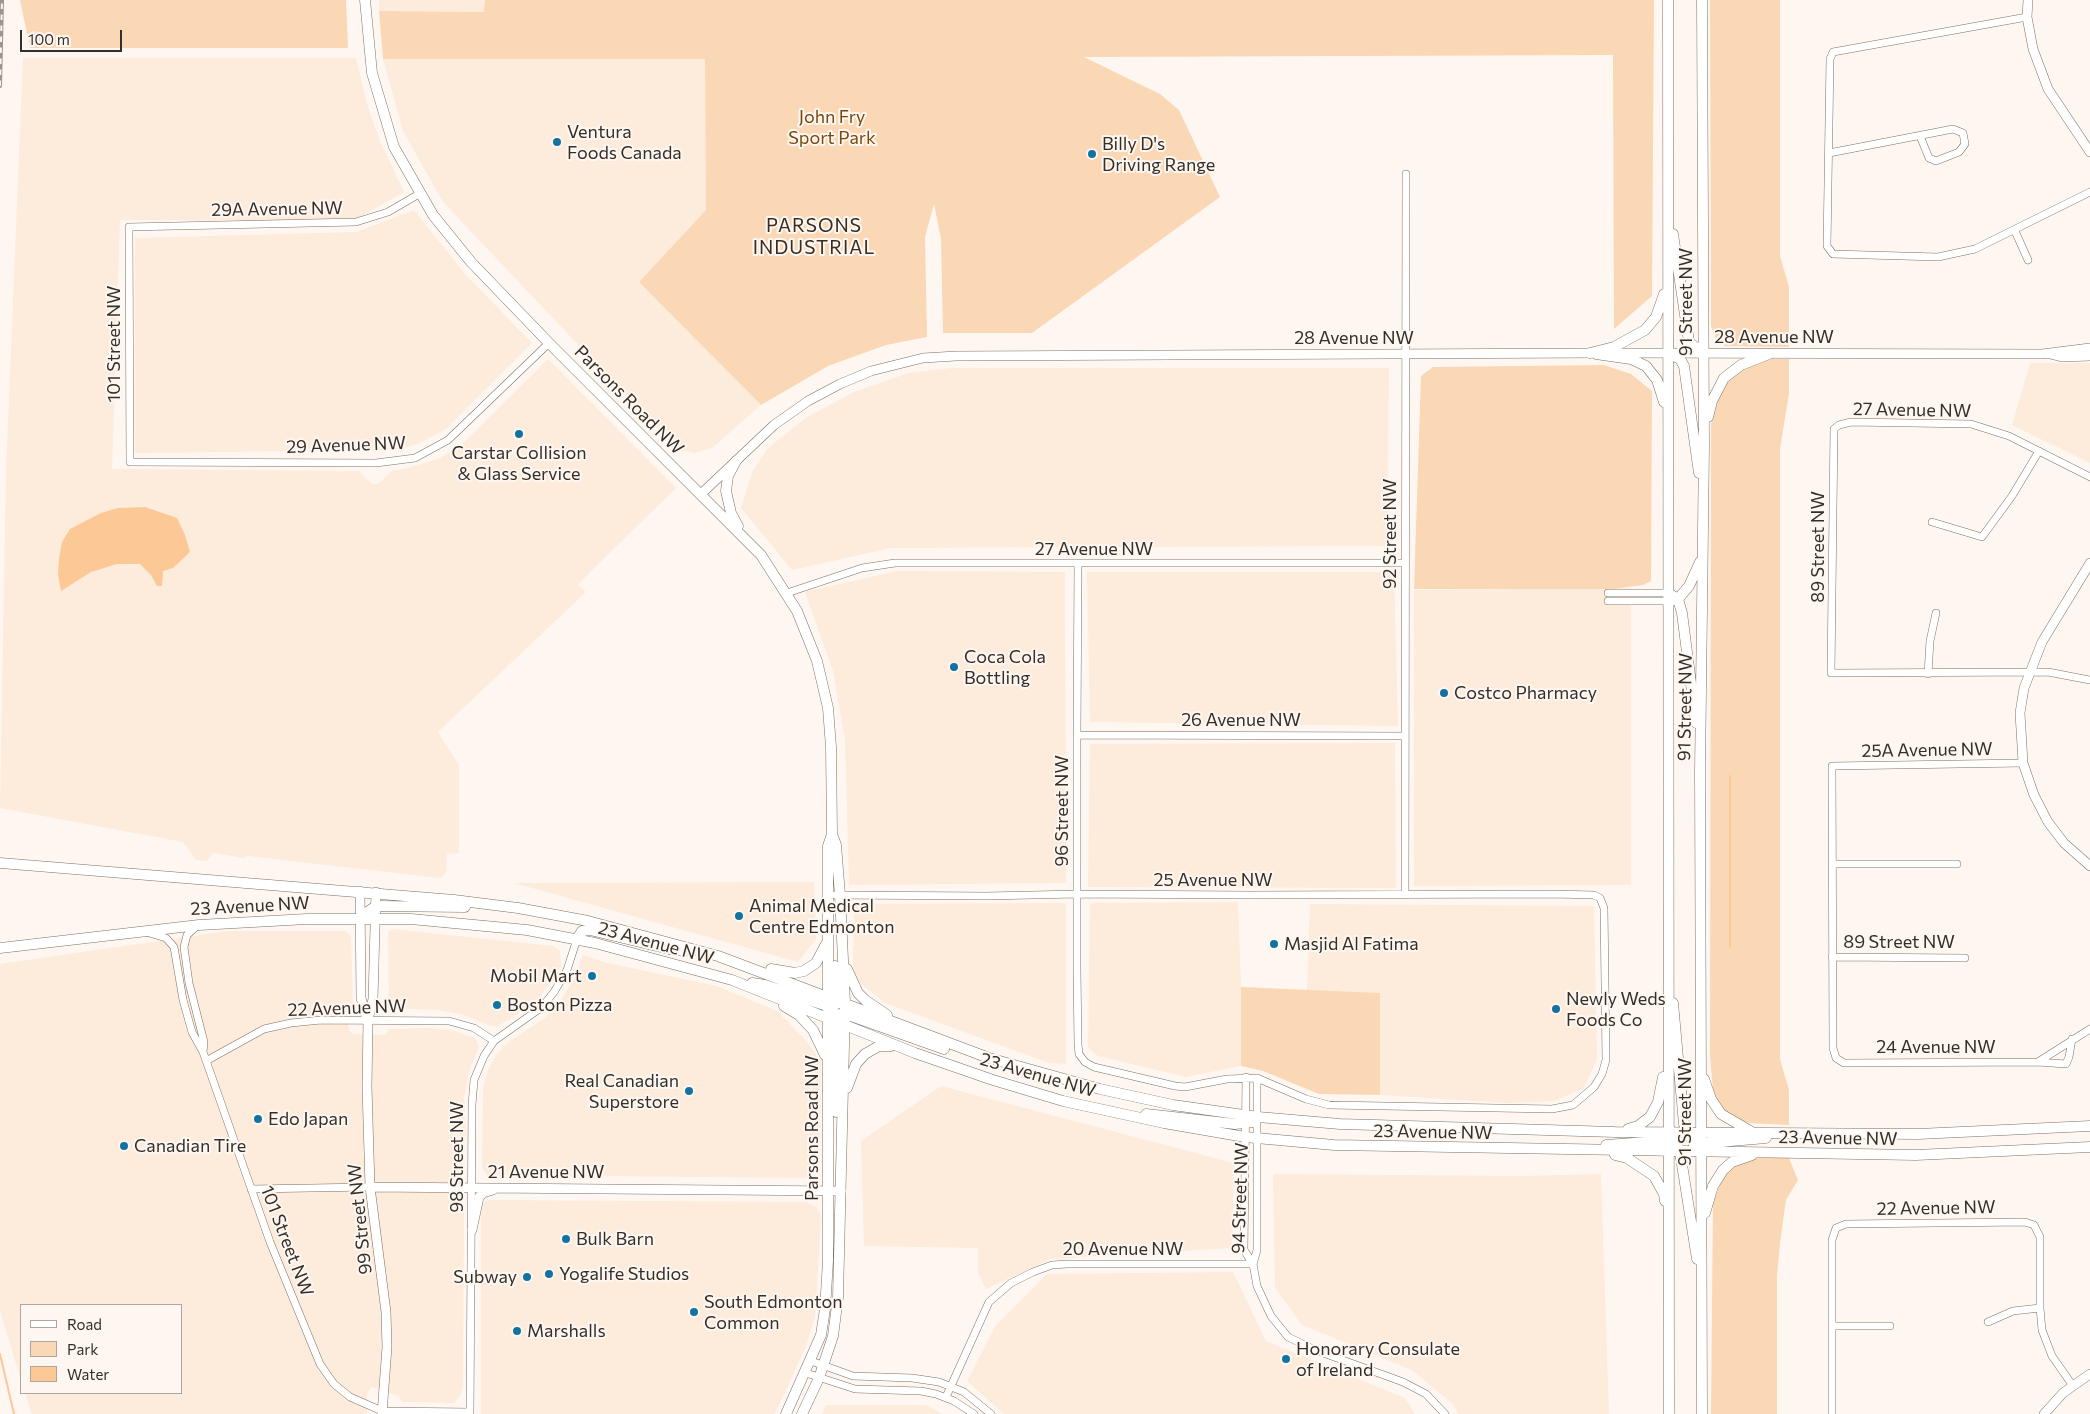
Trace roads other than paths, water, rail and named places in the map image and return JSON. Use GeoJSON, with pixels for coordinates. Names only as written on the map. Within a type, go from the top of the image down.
{"type":"FeatureCollection","features":[{"type":"Feature","properties":{"kind":"main road","name":"Parsons Road NW"},"geometry":{"type":"LineString","coordinates":[[365,0],[369,55],[378,98],[394,147],[419,194],[471,262],[548,343],[761,555],[787,593],[812,646],[826,694],[830,732],[832,834],[836,845],[842,930],[837,1011],[827,1093],[828,1190],[825,1309],[821,1335],[806,1373],[786,1414]]}},
{"type":"Feature","properties":{"kind":"main road","name":"91 Street NW"},"geometry":{"type":"LineString","coordinates":[[1668,0],[1668,415],[1671,597],[1668,1042],[1674,1142],[1702,1310]]}},
{"type":"Feature","properties":{"kind":"main road","name":"91 Street NW"},"geometry":{"type":"LineString","coordinates":[[1702,0],[1704,447],[1700,772],[1702,1132]]}},
{"type":"Feature","properties":{"kind":"main road"},"geometry":{"type":"LineString","coordinates":[[1668,216],[1674,235],[1689,342],[1703,353]]}},
{"type":"Feature","properties":{"kind":"main road"},"geometry":{"type":"LineString","coordinates":[[1590,354],[1614,347],[1651,325],[1661,306],[1668,277]]}},
{"type":"Feature","properties":{"kind":"main road"},"geometry":{"type":"LineString","coordinates":[[1668,353],[1680,359],[1684,366],[1702,494]]}},
{"type":"Feature","properties":{"kind":"main road"},"geometry":{"type":"LineString","coordinates":[[1590,354],[1631,359],[1646,366],[1657,380],[1668,415]]}},
{"type":"Feature","properties":{"kind":"main road"},"geometry":{"type":"LineString","coordinates":[[1704,447],[1709,408],[1724,378],[1741,364],[1769,354]]}},
{"type":"Feature","properties":{"kind":"main road"},"geometry":{"type":"LineString","coordinates":[[736,461],[728,476],[726,491],[731,513],[743,535]]}},
{"type":"Feature","properties":{"kind":"main road"},"geometry":{"type":"LineString","coordinates":[[1700,772],[1682,613],[1671,597],[1697,573],[1701,560],[1703,528]]}},
{"type":"Feature","properties":{"kind":"main road","name":"Parsons Road NW"},"geometry":{"type":"LineString","coordinates":[[802,1414],[819,1378],[837,1319],[843,1100],[828,920],[828,846],[832,834]]}},
{"type":"Feature","properties":{"kind":"main road","name":"23 Avenue NW"},"geometry":{"type":"LineString","coordinates":[[0,863],[376,892],[518,908],[596,923],[713,954],[837,1011],[900,1047],[993,1080],[1113,1113],[1245,1127],[1258,1117],[1340,1124],[1615,1132],[1674,1142],[1695,1142],[1758,1153],[1916,1155],[2090,1147]]}},
{"type":"Feature","properties":{"kind":"main road"},"geometry":{"type":"LineString","coordinates":[[828,898],[834,922],[837,1011],[836,1126],[842,1149]]}},
{"type":"Feature","properties":{"kind":"main road"},"geometry":{"type":"LineString","coordinates":[[360,917],[376,906],[518,908]]}},
{"type":"Feature","properties":{"kind":"main road","name":"23 Avenue NW"},"geometry":{"type":"LineString","coordinates":[[0,948],[199,925],[360,917],[478,924],[577,939],[732,980],[754,989],[837,1011]]}},
{"type":"Feature","properties":{"kind":"main road"},"geometry":{"type":"LineString","coordinates":[[577,939],[582,932],[590,930],[669,949],[713,954],[779,971],[804,972],[814,966],[822,954],[826,943],[828,920]]}},
{"type":"Feature","properties":{"kind":"main road"},"geometry":{"type":"LineString","coordinates":[[842,930],[848,972],[855,988],[865,1000],[895,1018],[989,1058]]}},
{"type":"Feature","properties":{"kind":"main road","name":"91 Street NW"},"geometry":{"type":"LineString","coordinates":[[1668,968],[1677,1027],[1683,1119],[1695,1142],[1702,1221],[1702,1414]]}},
{"type":"Feature","properties":{"kind":"main road"},"geometry":{"type":"LineString","coordinates":[[732,980],[765,985],[946,1050],[989,1058]]}},
{"type":"Feature","properties":{"kind":"main road"},"geometry":{"type":"LineString","coordinates":[[754,989],[799,1015],[813,1030],[825,1054],[827,1093]]}},
{"type":"Feature","properties":{"kind":"main road"},"geometry":{"type":"LineString","coordinates":[[1615,1132],[1634,1128],[1645,1121],[1658,1102],[1668,1042]]}},
{"type":"Feature","properties":{"kind":"main road"},"geometry":{"type":"LineString","coordinates":[[843,1100],[853,1069],[865,1054],[879,1046],[900,1047]]}},
{"type":"Feature","properties":{"kind":"main road","name":"23 Avenue NW"},"geometry":{"type":"LineString","coordinates":[[989,1058],[1109,1091],[1173,1105],[1245,1127],[1257,1135],[1334,1145],[1668,1152],[1674,1142]]}},
{"type":"Feature","properties":{"kind":"main road"},"geometry":{"type":"LineString","coordinates":[[1701,1071],[1711,1099],[1721,1114],[1753,1132]]}},
{"type":"Feature","properties":{"kind":"main road","name":"23 Avenue NW"},"geometry":{"type":"LineString","coordinates":[[1702,1132],[1955,1134],[2090,1126]]}},
{"type":"Feature","properties":{"kind":"main road"},"geometry":{"type":"LineString","coordinates":[[1695,1142],[1702,1132]]}},
{"type":"Feature","properties":{"kind":"main road"},"geometry":{"type":"LineString","coordinates":[[1533,1150],[1839,1133]]}},
{"type":"Feature","properties":{"kind":"main road"},"geometry":{"type":"LineString","coordinates":[[1600,1151],[1627,1158],[1654,1176],[1664,1194],[1668,1219]]}},
{"type":"Feature","properties":{"kind":"main road","name":"91 Street NW"},"geometry":{"type":"LineString","coordinates":[[1668,1152],[1669,1414]]}},
{"type":"Feature","properties":{"kind":"main road"},"geometry":{"type":"LineString","coordinates":[[1702,1221],[1713,1186],[1723,1170],[1732,1162],[1758,1153]]}},
{"type":"Feature","properties":{"kind":"street"},"geometry":{"type":"LineString","coordinates":[[2028,0],[2027,16],[2033,49],[2048,89],[2090,152]]}},
{"type":"Feature","properties":{"kind":"street"},"geometry":{"type":"LineString","coordinates":[[2027,16],[1833,52],[1830,59],[1827,246],[1833,254],[1938,257],[1975,249],[2090,192]]}},
{"type":"Feature","properties":{"kind":"street"},"geometry":{"type":"LineString","coordinates":[[1829,153],[1956,129],[1962,133],[1965,144],[1959,152],[1936,161],[1929,158],[1920,136]]}},
{"type":"Feature","properties":{"kind":"street","name":"92 Street NW"},"geometry":{"type":"LineString","coordinates":[[1405,894],[1406,174]]}},
{"type":"Feature","properties":{"kind":"street","name":"29A Avenue NW"},"geometry":{"type":"LineString","coordinates":[[129,227],[356,222],[388,212],[419,194]]}},
{"type":"Feature","properties":{"kind":"street","name":"101 Street NW"},"geometry":{"type":"LineString","coordinates":[[129,227],[130,462]]}},
{"type":"Feature","properties":{"kind":"street"},"geometry":{"type":"LineString","coordinates":[[2014,231],[2028,260]]}},
{"type":"Feature","properties":{"kind":"street","name":"29 Avenue NW"},"geometry":{"type":"LineString","coordinates":[[130,462],[376,463],[415,458],[448,440],[548,343]]}},
{"type":"Feature","properties":{"kind":"street","name":"28 Avenue NW"},"geometry":{"type":"LineString","coordinates":[[701,494],[774,425],[822,393],[871,372],[924,358],[956,356],[1668,353],[2050,354],[2090,348]]}},
{"type":"Feature","properties":{"kind":"street","name":"28 Avenue NW"},"geometry":{"type":"LineString","coordinates":[[2050,354],[2062,357],[2090,356]]}},
{"type":"Feature","properties":{"kind":"street","name":"27 Avenue NW"},"geometry":{"type":"LineString","coordinates":[[1839,424],[1851,422],[1971,424],[2009,436],[2090,478]]}},
{"type":"Feature","properties":{"kind":"street","name":"89 Street NW"},"geometry":{"type":"LineString","coordinates":[[1839,424],[1834,429],[1832,673],[1928,674]]}},
{"type":"Feature","properties":{"kind":"street"},"geometry":{"type":"LineString","coordinates":[[1932,522],[1982,537],[2012,496],[2039,452]]}},
{"type":"Feature","properties":{"kind":"street","name":"27 Avenue NW"},"geometry":{"type":"LineString","coordinates":[[787,593],[862,568],[895,563],[1405,563]]}},
{"type":"Feature","properties":{"kind":"street"},"geometry":{"type":"LineString","coordinates":[[2087,864],[2064,844],[2048,822],[2034,795],[2023,763],[2020,713],[2029,672],[2046,634],[2090,563]]}},
{"type":"Feature","properties":{"kind":"street","name":"96 Street NW"},"geometry":{"type":"LineString","coordinates":[[1078,564],[1078,1045],[1082,1058]]}},
{"type":"Feature","properties":{"kind":"street"},"geometry":{"type":"LineString","coordinates":[[1608,597],[1671,597]]}},
{"type":"Feature","properties":{"kind":"street"},"geometry":{"type":"LineString","coordinates":[[1936,613],[1930,641],[1928,674],[2048,672],[2090,680]]}},
{"type":"Feature","properties":{"kind":"street","name":"26 Avenue NW"},"geometry":{"type":"LineString","coordinates":[[1077,735],[1405,736]]}},
{"type":"Feature","properties":{"kind":"street","name":"25A Avenue NW"},"geometry":{"type":"LineString","coordinates":[[1832,766],[2023,763]]}},
{"type":"Feature","properties":{"kind":"street","name":"89 Street NW"},"geometry":{"type":"LineString","coordinates":[[1832,766],[1833,1048],[1836,1058]]}},
{"type":"Feature","properties":{"kind":"street"},"geometry":{"type":"LineString","coordinates":[[1832,864],[1957,864]]}},
{"type":"Feature","properties":{"kind":"street","name":"99 Street NW"},"geometry":{"type":"LineString","coordinates":[[360,891],[360,998],[368,1020]]}},
{"type":"Feature","properties":{"kind":"street","name":"99 Street NW"},"geometry":{"type":"LineString","coordinates":[[376,892],[373,1000],[368,1020],[370,1187],[386,1311],[387,1346],[382,1413]]}},
{"type":"Feature","properties":{"kind":"street","name":"25 Avenue NW"},"geometry":{"type":"LineString","coordinates":[[828,898],[840,894],[1553,894],[1597,896],[1604,908],[1606,1060],[1602,1074],[1594,1087]]}},
{"type":"Feature","properties":{"kind":"street","name":"101 Street NW"},"geometry":{"type":"LineString","coordinates":[[199,925],[187,935],[184,947],[189,983],[204,1042],[203,1052]]}},
{"type":"Feature","properties":{"kind":"street","name":"101 Street NW"},"geometry":{"type":"LineString","coordinates":[[141,931],[166,938],[172,944],[186,1014],[196,1044],[203,1052],[273,1251],[320,1364],[334,1384],[350,1397],[382,1413]]}},
{"type":"Feature","properties":{"kind":"street","name":"98 Street NW"},"geometry":{"type":"LineString","coordinates":[[470,1413],[472,1090],[481,1062],[494,1041],[535,1012],[550,997],[567,970],[577,939]]}},
{"type":"Feature","properties":{"kind":"street","name":"89 Street NW"},"geometry":{"type":"LineString","coordinates":[[1832,957],[1965,958]]}},
{"type":"Feature","properties":{"kind":"street","name":"22 Avenue NW"},"geometry":{"type":"LineString","coordinates":[[206,1061],[250,1036],[272,1027],[321,1020],[449,1021],[474,1028],[494,1041]]}},
{"type":"Feature","properties":{"kind":"street"},"geometry":{"type":"LineString","coordinates":[[2038,1062],[2090,1029]]}},
{"type":"Feature","properties":{"kind":"street","name":"24 Avenue NW"},"geometry":{"type":"LineString","coordinates":[[1836,1058],[1844,1063],[2038,1062],[2066,1064],[2072,1039]]}},
{"type":"Feature","properties":{"kind":"street","name":"23 Avenue NW"},"geometry":{"type":"LineString","coordinates":[[1082,1058],[1094,1067],[1174,1086],[1185,1087],[1246,1077],[1256,1078],[1317,1103],[1400,1107],[1562,1108],[1579,1101],[1594,1087]]}},
{"type":"Feature","properties":{"kind":"street"},"geometry":{"type":"LineString","coordinates":[[1245,1127],[1246,1077]]}},
{"type":"Feature","properties":{"kind":"street"},"geometry":{"type":"LineString","coordinates":[[1256,1078],[1257,1135]]}},
{"type":"Feature","properties":{"kind":"street","name":"94 Street NW"},"geometry":{"type":"LineString","coordinates":[[1245,1127],[1244,1250],[1253,1264],[1262,1301],[1270,1316],[1288,1337],[1315,1350],[1403,1382],[1426,1394],[1445,1414]]}},
{"type":"Feature","properties":{"kind":"street","name":"94 Street NW"},"geometry":{"type":"LineString","coordinates":[[1253,1264],[1257,1250],[1257,1135]]}},
{"type":"Feature","properties":{"kind":"street","name":"21 Avenue NW"},"geometry":{"type":"LineString","coordinates":[[251,1189],[370,1187],[841,1191]]}},
{"type":"Feature","properties":{"kind":"street"},"geometry":{"type":"LineString","coordinates":[[472,1230],[476,1204],[483,1193],[517,1188]]}},
{"type":"Feature","properties":{"kind":"street","name":"22 Avenue NW"},"geometry":{"type":"LineString","coordinates":[[1832,1326],[1832,1240],[1836,1228],[1846,1224],[2025,1222],[2036,1226],[2040,1237],[2040,1308]]}},
{"type":"Feature","properties":{"kind":"street","name":"20 Avenue NW"},"geometry":{"type":"LineString","coordinates":[[946,1398],[989,1302],[1011,1283],[1033,1272],[1052,1265],[1067,1264],[1253,1264]]}},
{"type":"Feature","properties":{"kind":"street"},"geometry":{"type":"LineString","coordinates":[[1988,1322],[2013,1311],[2040,1308],[2042,1330],[2048,1349],[2073,1386]]}},
{"type":"Feature","properties":{"kind":"street"},"geometry":{"type":"LineString","coordinates":[[1832,1414],[1832,1326],[1890,1326]]}},
{"type":"Feature","properties":{"kind":"street"},"geometry":{"type":"LineString","coordinates":[[811,1361],[853,1376],[926,1380],[951,1386],[976,1400],[990,1414]]}},
{"type":"Feature","properties":{"kind":"street"},"geometry":{"type":"LineString","coordinates":[[806,1373],[855,1389],[921,1391],[946,1398],[974,1414]]}},
{"type":"Feature","properties":{"kind":"street"},"geometry":{"type":"LineString","coordinates":[[2044,1414],[2073,1386],[2090,1374]]}},
{"type":"Feature","properties":{"kind":"street"},"geometry":{"type":"LineString","coordinates":[[382,1413],[470,1413]]}},
{"type":"Feature","properties":{"kind":"water"},"geometry":{"type":"Polygon","coordinates":[[[145,507],[177,518],[190,552],[173,568],[163,571],[162,586],[157,586],[151,575],[140,564],[117,564],[91,572],[61,591],[58,575],[59,559],[62,542],[70,529],[101,513],[118,508],[145,507]]]}},
{"type":"Feature","properties":{"kind":"waterway"},"geometry":{"type":"LineString","coordinates":[[1730,776],[1730,947]]}},
{"type":"Feature","properties":{"kind":"waterway"},"geometry":{"type":"LineString","coordinates":[[0,1354],[14,1414]]}},
{"type":"Feature","properties":{"kind":"railway"},"geometry":{"type":"LineString","coordinates":[[0,86],[2,0]]}},
{"type":"Feature","properties":{"kind":"place","name":"Ventura Foods Canada"},"geometry":{"type":"Point","coordinates":[557,142]}},
{"type":"Feature","properties":{"kind":"place","name":"Billy D's Driving Range"},"geometry":{"type":"Point","coordinates":[1092,154]}},
{"type":"Feature","properties":{"kind":"place","name":"Carstar Collision & Glass Service"},"geometry":{"type":"Point","coordinates":[519,434]}},
{"type":"Feature","properties":{"kind":"place","name":"Coca Cola Bottling"},"geometry":{"type":"Point","coordinates":[954,667]}},
{"type":"Feature","properties":{"kind":"place","name":"Costco Pharmacy"},"geometry":{"type":"Point","coordinates":[1444,693]}},
{"type":"Feature","properties":{"kind":"place","name":"Animal Medical Centre Edmonton"},"geometry":{"type":"Point","coordinates":[739,916]}},
{"type":"Feature","properties":{"kind":"place","name":"Masjid Al Fatima"},"geometry":{"type":"Point","coordinates":[1274,944]}},
{"type":"Feature","properties":{"kind":"place","name":"Mobil Mart"},"geometry":{"type":"Point","coordinates":[592,976]}},
{"type":"Feature","properties":{"kind":"place","name":"Boston Pizza"},"geometry":{"type":"Point","coordinates":[497,1005]}},
{"type":"Feature","properties":{"kind":"place","name":"Newly Weds Foods Co"},"geometry":{"type":"Point","coordinates":[1556,1009]}},
{"type":"Feature","properties":{"kind":"place","name":"Real Canadian Superstore"},"geometry":{"type":"Point","coordinates":[689,1091]}},
{"type":"Feature","properties":{"kind":"place","name":"Edo Japan"},"geometry":{"type":"Point","coordinates":[258,1119]}},
{"type":"Feature","properties":{"kind":"place","name":"Canadian Tire"},"geometry":{"type":"Point","coordinates":[124,1146]}},
{"type":"Feature","properties":{"kind":"place","name":"Bulk Barn"},"geometry":{"type":"Point","coordinates":[566,1239]}},
{"type":"Feature","properties":{"kind":"place","name":"Yogalife Studios"},"geometry":{"type":"Point","coordinates":[549,1274]}},
{"type":"Feature","properties":{"kind":"place","name":"Subway"},"geometry":{"type":"Point","coordinates":[527,1277]}},
{"type":"Feature","properties":{"kind":"place","name":"South Edmonton Common"},"geometry":{"type":"Point","coordinates":[694,1312]}},
{"type":"Feature","properties":{"kind":"place","name":"Marshalls"},"geometry":{"type":"Point","coordinates":[517,1331]}},
{"type":"Feature","properties":{"kind":"place","name":"Honorary Consulate of Ireland"},"geometry":{"type":"Point","coordinates":[1286,1359]}},
{"type":"Feature","properties":{"kind":"district","name":"PARSONS INDUSTRIAL"},"geometry":{"type":"Point","coordinates":[814,237]}},
{"type":"Feature","properties":{"kind":"park label","name":"John Fry Sport Park"},"geometry":{"type":"Point","coordinates":[832,127]}}]}
